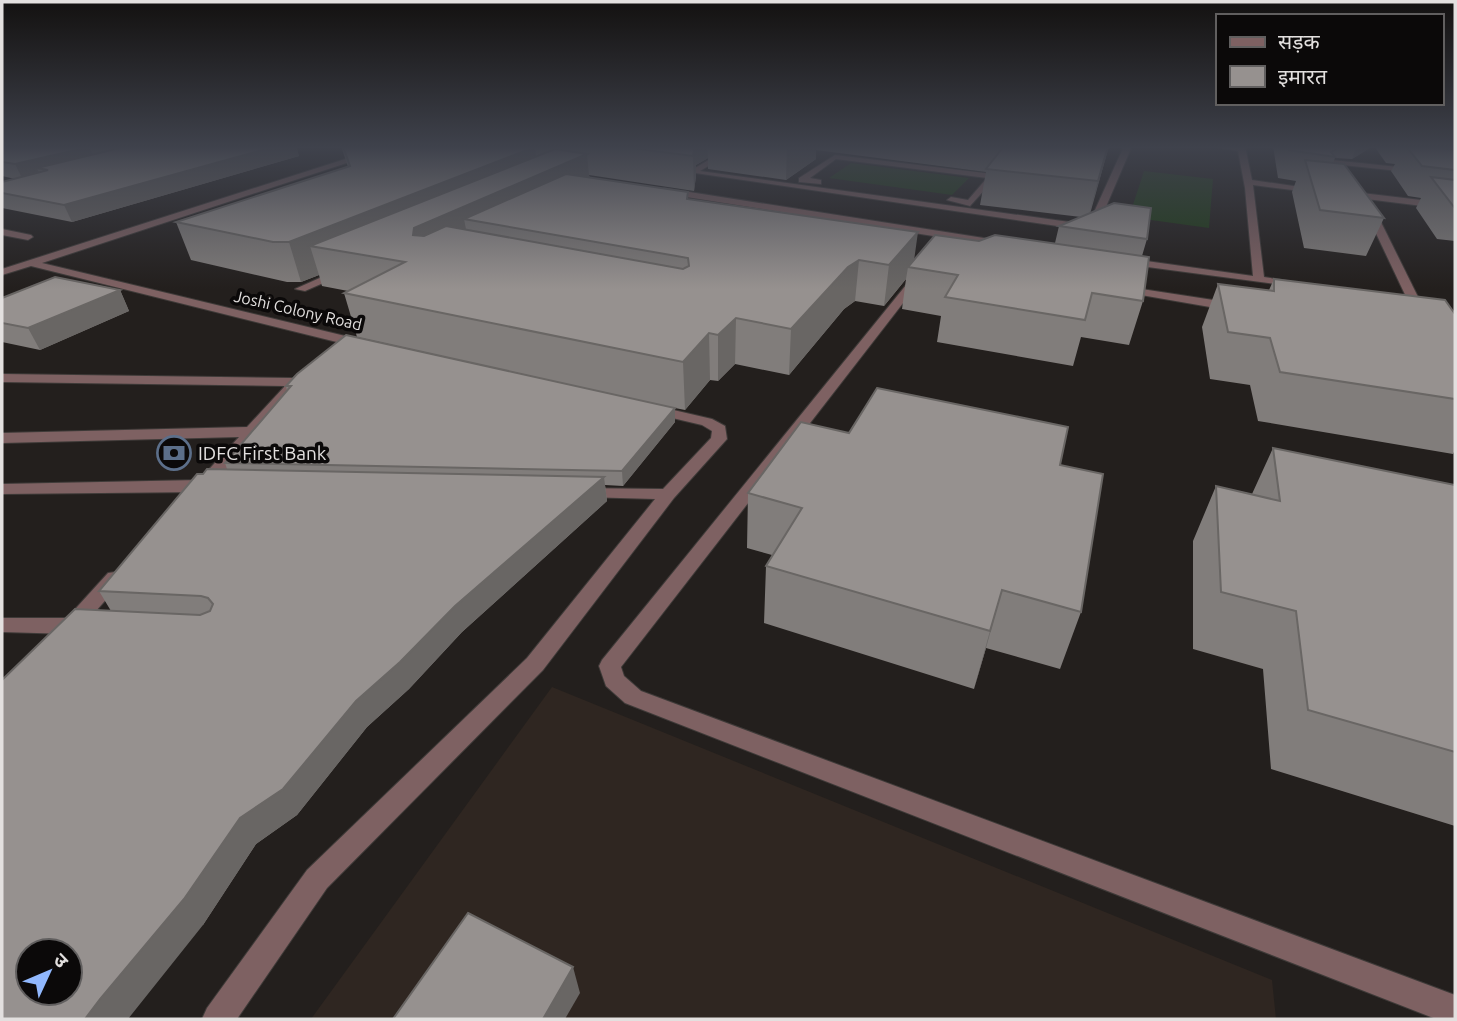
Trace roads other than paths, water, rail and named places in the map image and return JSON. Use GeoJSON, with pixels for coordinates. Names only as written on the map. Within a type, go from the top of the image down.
{"type":"FeatureCollection","features":[{"type":"Feature","properties":{"kind":"street"},"geometry":{"type":"LineString","coordinates":[[2,272],[236,194]]}},
{"type":"Feature","properties":{"kind":"street"},"geometry":{"type":"LineString","coordinates":[[684,194],[849,215],[940,249],[1017,246]]}},
{"type":"Feature","properties":{"kind":"street"},"geometry":{"type":"LineString","coordinates":[[840,194],[1085,227],[1094,223],[1107,194]]}},
{"type":"Feature","properties":{"kind":"street"},"geometry":{"type":"LineString","coordinates":[[859,202],[874,194]]}},
{"type":"Feature","properties":{"kind":"street"},"geometry":{"type":"LineString","coordinates":[[904,194],[970,203],[978,194]]}},
{"type":"Feature","properties":{"kind":"street"},"geometry":{"type":"LineString","coordinates":[[1249,194],[1259,280]]}},
{"type":"Feature","properties":{"kind":"street"},"geometry":{"type":"LineString","coordinates":[[1347,194],[1455,207]]}},
{"type":"Feature","properties":{"kind":"street"},"geometry":{"type":"LineString","coordinates":[[1363,196],[1415,303]]}},
{"type":"Feature","properties":{"kind":"street"},"geometry":{"type":"LineString","coordinates":[[2,232],[28,237]]}},
{"type":"Feature","properties":{"kind":"street"},"geometry":{"type":"LineString","coordinates":[[940,249],[610,666],[614,680],[633,697],[1455,1011]]}},
{"type":"Feature","properties":{"kind":"street"},"geometry":{"type":"LineString","coordinates":[[1111,259],[1311,287]]}},
{"type":"Feature","properties":{"kind":"street","name":"Joshi Colony Road"},"geometry":{"type":"LineString","coordinates":[[30,262],[373,346]]}},
{"type":"Feature","properties":{"kind":"street"},"geometry":{"type":"LineString","coordinates":[[301,289],[352,267]]}},
{"type":"Feature","properties":{"kind":"street"},"geometry":{"type":"LineString","coordinates":[[1106,286],[1240,308]]}},
{"type":"Feature","properties":{"kind":"street"},"geometry":{"type":"LineString","coordinates":[[1402,301],[1428,304]]}},
{"type":"Feature","properties":{"kind":"street"},"geometry":{"type":"LineString","coordinates":[[185,505],[295,382],[347,341]]}},
{"type":"Feature","properties":{"kind":"street"},"geometry":{"type":"LineString","coordinates":[[2,378],[295,382]]}},
{"type":"Feature","properties":{"kind":"street"},"geometry":{"type":"LineString","coordinates":[[218,1019],[317,879],[535,664],[668,494],[719,439],[720,429],[707,422],[640,407]]}},
{"type":"Feature","properties":{"kind":"street"},"geometry":{"type":"LineString","coordinates":[[2,438],[249,432]]}},
{"type":"Feature","properties":{"kind":"street"},"geometry":{"type":"LineString","coordinates":[[2,489],[231,485]]}},
{"type":"Feature","properties":{"kind":"street"},"geometry":{"type":"LineString","coordinates":[[572,492],[668,494]]}},
{"type":"Feature","properties":{"kind":"street"},"geometry":{"type":"LineString","coordinates":[[52,644],[128,565]]}},
{"type":"Feature","properties":{"kind":"street"},"geometry":{"type":"LineString","coordinates":[[2,625],[98,626]]}},
{"type":"Feature","properties":{"kind":"place","name":"IDFC First Bank"},"geometry":{"type":"Point","coordinates":[174,453]}}]}
